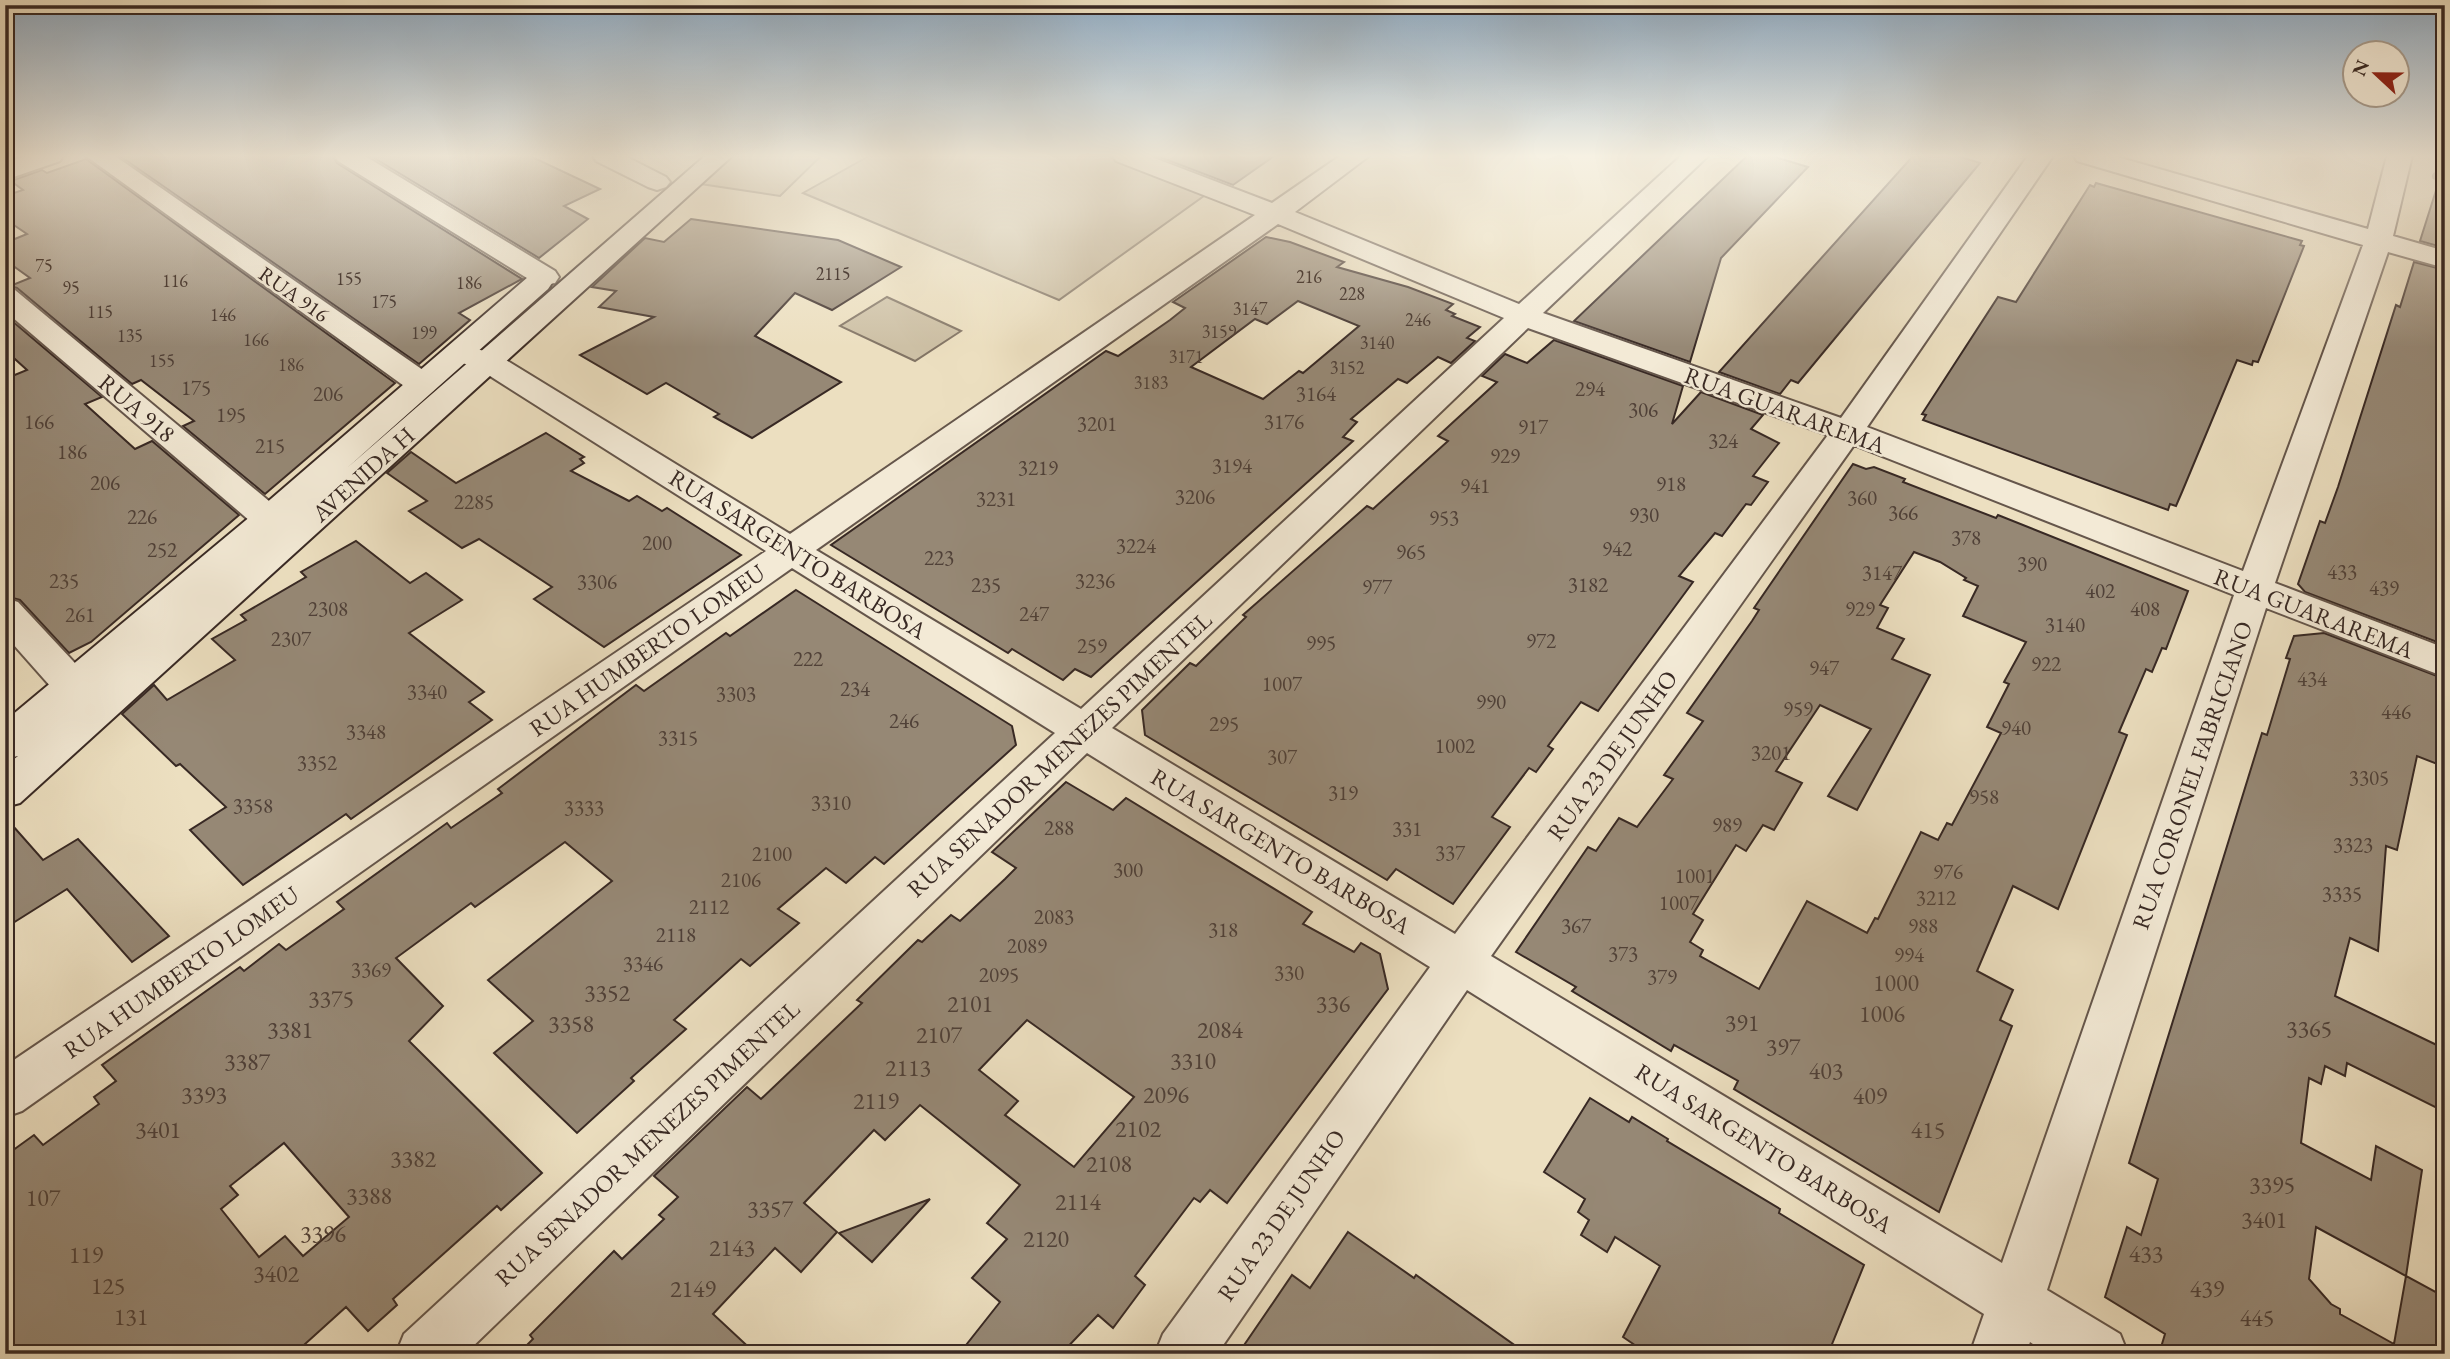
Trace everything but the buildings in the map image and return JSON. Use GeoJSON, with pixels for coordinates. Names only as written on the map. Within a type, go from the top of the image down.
{"type":"FeatureCollection","features":[{"type":"Feature","properties":{"kind":"street","name":"RUA 916"},"geometry":{"type":"LineString","coordinates":[[188,219],[422,384]]}},
{"type":"Feature","properties":{"kind":"street"},"geometry":{"type":"LineString","coordinates":[[450,219],[545,278]]}},
{"type":"Feature","properties":{"kind":"street","name":"AVENIDA H"},"geometry":{"type":"LineString","coordinates":[[5,744],[269,519],[422,384],[475,357],[545,278],[613,219]]}},
{"type":"Feature","properties":{"kind":"street","name":"AVENIDA H"},"geometry":{"type":"LineString","coordinates":[[5,791],[475,357],[643,219]]}},
{"type":"Feature","properties":{"kind":"street","name":"RUA HUMBERTO LOMEU"},"geometry":{"type":"LineString","coordinates":[[5,1094],[1269,219]]}},
{"type":"Feature","properties":{"kind":"street","name":"RUA GUARAREMA"},"geometry":{"type":"LineString","coordinates":[[1290,219],[1523,316],[1848,431],[2445,663]]}},
{"type":"Feature","properties":{"kind":"street","name":"RUA SENADOR MENEZES PIMENTEL"},"geometry":{"type":"LineString","coordinates":[[424,1354],[1627,219]]}},
{"type":"Feature","properties":{"kind":"street","name":"RUA 23 DE JUNHO"},"geometry":{"type":"LineString","coordinates":[[1183,1354],[1462,960],[1848,431],[1996,219]]}},
{"type":"Feature","properties":{"kind":"street"},"geometry":{"type":"LineString","coordinates":[[2304,219],[2445,260]]}},
{"type":"Feature","properties":{"kind":"street","name":"RUA CORONEL FABRICIANO"},"geometry":{"type":"LineString","coordinates":[[1998,1354],[2254,590],[2384,219]]}},
{"type":"Feature","properties":{"kind":"street","name":"RUA 918"},"geometry":{"type":"LineString","coordinates":[[5,296],[269,519]]}},
{"type":"Feature","properties":{"kind":"street","name":"RUA SARGENTO BARBOSA"},"geometry":{"type":"LineString","coordinates":[[475,357],[1462,960],[2015,1304],[2100,1354]]}},
{"type":"Feature","properties":{"kind":"street"},"geometry":{"type":"LineString","coordinates":[[5,611],[73,686]]}},
{"type":"Feature","properties":{"kind":"shaded area"},"geometry":{"type":"Polygon","coordinates":[[[866,219],[1171,219],[1059,300],[866,219]]]}},
{"type":"Feature","properties":{"kind":"shaded area"},"geometry":{"type":"Polygon","coordinates":[[[887,297],[961,331],[915,361],[840,326],[887,297]]]}}]}
